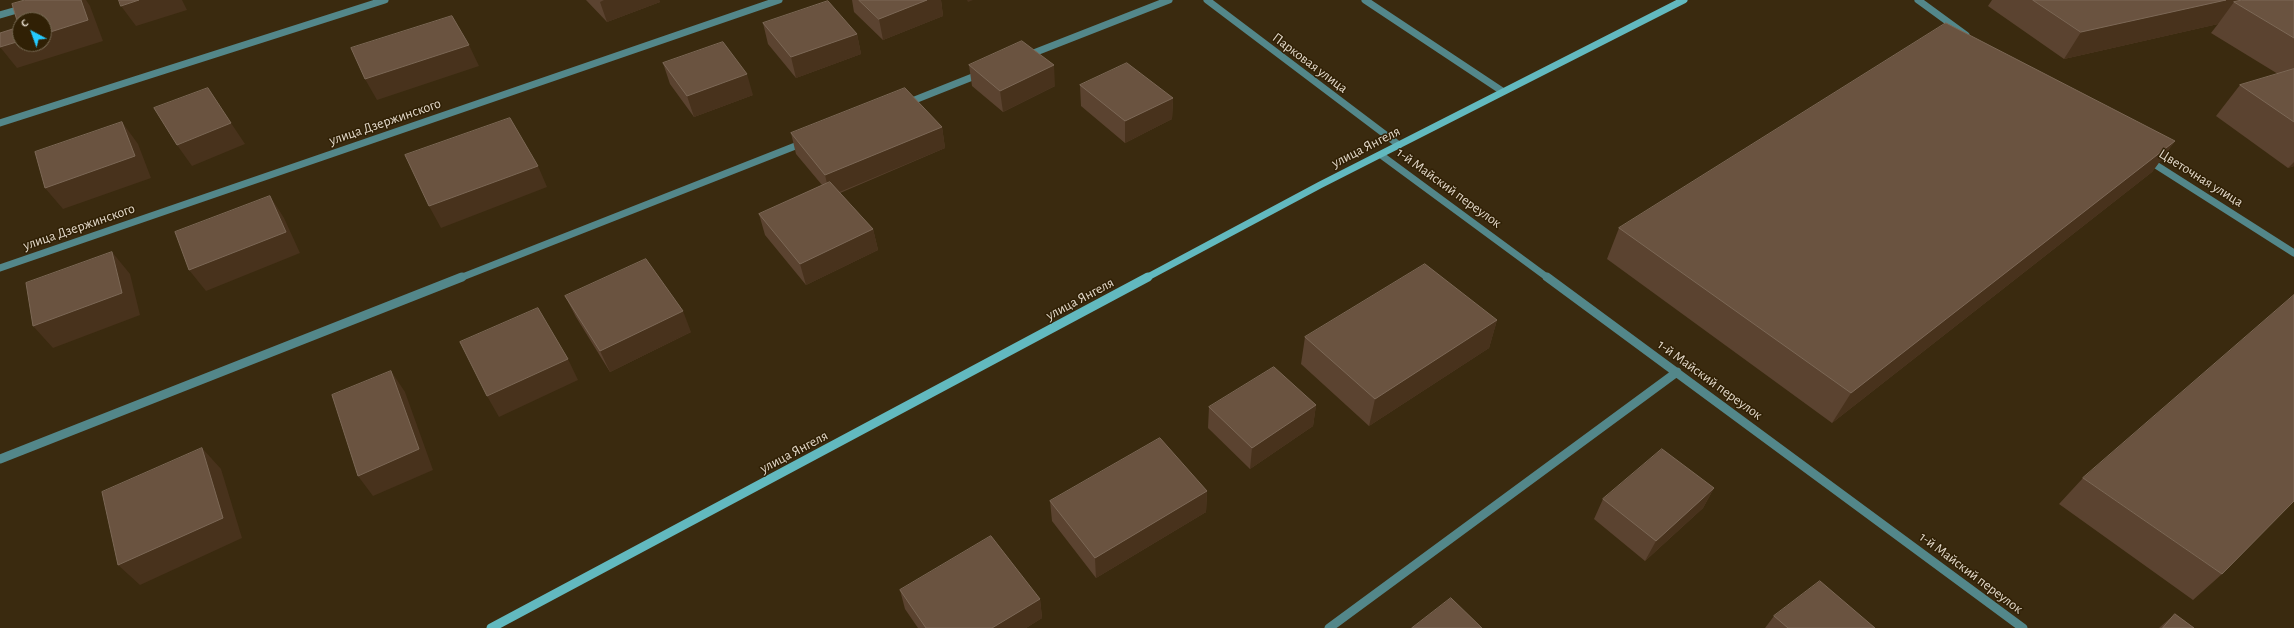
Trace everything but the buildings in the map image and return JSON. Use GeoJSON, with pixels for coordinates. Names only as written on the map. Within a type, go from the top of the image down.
{"type":"FeatureCollection","features":[{"type":"Feature","properties":{"kind":"main road","name":"улица Янгеля"},"geometry":{"type":"LineString","coordinates":[[492,628],[1399,145],[1502,91],[1684,0]]}},
{"type":"Feature","properties":{"kind":"street"},"geometry":{"type":"LineString","coordinates":[[0,124],[384,0]]}},
{"type":"Feature","properties":{"kind":"street","name":"улица Дзержинского"},"geometry":{"type":"LineString","coordinates":[[0,268],[779,0]]}},
{"type":"Feature","properties":{"kind":"street"},"geometry":{"type":"LineString","coordinates":[[1019,59],[1169,0]]}},
{"type":"Feature","properties":{"kind":"street","name":"Парковая улица"},"geometry":{"type":"LineString","coordinates":[[1207,0],[1399,145]]}},
{"type":"Feature","properties":{"kind":"street"},"geometry":{"type":"LineString","coordinates":[[1366,0],[1502,91]]}},
{"type":"Feature","properties":{"kind":"street"},"geometry":{"type":"LineString","coordinates":[[1918,0],[1975,42]]}},
{"type":"Feature","properties":{"kind":"street"},"geometry":{"type":"LineString","coordinates":[[0,15],[30,6]]}},
{"type":"Feature","properties":{"kind":"street"},"geometry":{"type":"LineString","coordinates":[[900,106],[989,70]]}},
{"type":"Feature","properties":{"kind":"street"},"geometry":{"type":"LineString","coordinates":[[0,459],[811,141]]}},
{"type":"Feature","properties":{"kind":"street","name":"1-й Майский переулок"},"geometry":{"type":"LineString","coordinates":[[1381,155],[2023,628]]}},
{"type":"Feature","properties":{"kind":"street","name":"Цветочная улица"},"geometry":{"type":"LineString","coordinates":[[2142,156],[2294,253]]}},
{"type":"Feature","properties":{"kind":"street"},"geometry":{"type":"LineString","coordinates":[[1329,628],[1677,372]]}}]}
